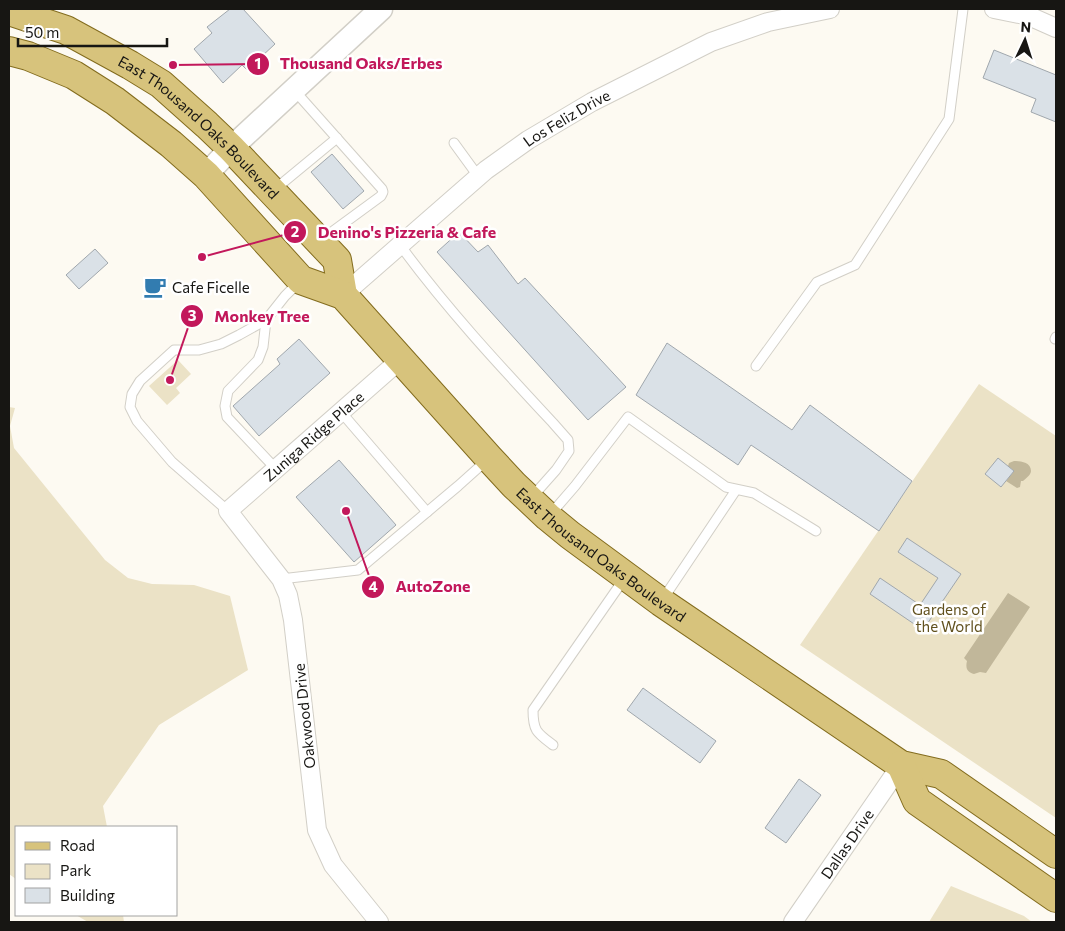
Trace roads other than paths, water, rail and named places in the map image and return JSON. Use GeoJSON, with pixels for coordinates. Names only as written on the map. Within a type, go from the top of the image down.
{"type":"FeatureCollection","features":[{"type":"Feature","properties":{"kind":"main road","name":"East Thousand Oaks Boulevard"},"geometry":{"type":"LineString","coordinates":[[9,11],[66,30],[130,65],[160,84],[231,148],[337,260],[343,295]]}},
{"type":"Feature","properties":{"kind":"main road","name":"East Thousand Oaks Boulevard"},"geometry":{"type":"LineString","coordinates":[[9,51],[28,56],[74,75],[115,101],[171,144],[206,175],[301,280],[343,295],[514,485],[539,508],[626,576],[661,602],[901,765],[941,774],[1056,854]]}},
{"type":"Feature","properties":{"kind":"main road"},"geometry":{"type":"LineString","coordinates":[[901,765],[917,801],[1056,898]]}},
{"type":"Feature","properties":{"kind":"street"},"geometry":{"type":"LineString","coordinates":[[206,175],[231,148],[381,9]]}},
{"type":"Feature","properties":{"kind":"street","name":"Los Feliz Drive"},"geometry":{"type":"LineString","coordinates":[[343,295],[478,176],[528,140],[592,102],[711,42],[768,22],[830,9]]}},
{"type":"Feature","properties":{"kind":"street"},"geometry":{"type":"LineString","coordinates":[[994,9],[1029,16],[1056,28]]}},
{"type":"Feature","properties":{"kind":"street","name":"Zuniga Ridge Place"},"geometry":{"type":"LineString","coordinates":[[228,511],[400,360]]}},
{"type":"Feature","properties":{"kind":"street","name":"Oakwood Drive"},"geometry":{"type":"LineString","coordinates":[[228,511],[281,579],[288,595],[293,620],[317,830],[333,865],[379,922]]}},
{"type":"Feature","properties":{"kind":"street","name":"Dallas Drive"},"geometry":{"type":"LineString","coordinates":[[793,922],[901,765]]}},
{"type":"Feature","properties":{"kind":"lane"},"geometry":{"type":"LineString","coordinates":[[756,366],[817,282],[855,265],[950,119],[963,9]]}},
{"type":"Feature","properties":{"kind":"lane"},"geometry":{"type":"LineString","coordinates":[[294,90],[383,192],[381,196],[320,242]]}},
{"type":"Feature","properties":{"kind":"lane"},"geometry":{"type":"LineString","coordinates":[[272,192],[337,138]]}},
{"type":"Feature","properties":{"kind":"lane"},"geometry":{"type":"LineString","coordinates":[[454,143],[478,176]]}},
{"type":"Feature","properties":{"kind":"lane"},"geometry":{"type":"LineString","coordinates":[[400,245],[462,322],[568,440],[568,451],[556,470],[539,508]]}},
{"type":"Feature","properties":{"kind":"lane"},"geometry":{"type":"LineString","coordinates":[[228,511],[172,462],[137,421],[130,407],[132,394],[140,381],[174,350],[199,350],[221,344],[266,320],[285,296],[301,280]]}},
{"type":"Feature","properties":{"kind":"lane"},"geometry":{"type":"LineString","coordinates":[[266,320],[263,347],[258,360],[228,391],[225,406],[228,417],[276,469]]}},
{"type":"Feature","properties":{"kind":"lane"},"geometry":{"type":"LineString","coordinates":[[341,412],[427,512]]}},
{"type":"Feature","properties":{"kind":"lane"},"geometry":{"type":"LineString","coordinates":[[539,508],[575,486],[628,417],[726,487],[754,493],[816,531]]}},
{"type":"Feature","properties":{"kind":"lane"},"geometry":{"type":"LineString","coordinates":[[281,579],[358,570],[489,458]]}},
{"type":"Feature","properties":{"kind":"lane"},"geometry":{"type":"LineString","coordinates":[[661,602],[736,490]]}},
{"type":"Feature","properties":{"kind":"lane"},"geometry":{"type":"LineString","coordinates":[[554,745],[540,735],[533,723],[533,710],[626,576]]}},
{"type":"Feature","properties":{"kind":"place","name":"Thousand Oaks/Erbes"},"geometry":{"type":"Point","coordinates":[173,65]}},
{"type":"Feature","properties":{"kind":"place","name":"Denino's Pizzeria & Cafe"},"geometry":{"type":"Point","coordinates":[202,257]}},
{"type":"Feature","properties":{"kind":"place","name":"Cafe Ficelle"},"geometry":{"type":"Point","coordinates":[155,287]}},
{"type":"Feature","properties":{"kind":"place","name":"Monkey Tree"},"geometry":{"type":"Point","coordinates":[170,380]}},
{"type":"Feature","properties":{"kind":"place","name":"AutoZone"},"geometry":{"type":"Point","coordinates":[346,511]}},
{"type":"Feature","properties":{"kind":"park label","name":"Gardens of the World"},"geometry":{"type":"Point","coordinates":[949,618]}}]}
